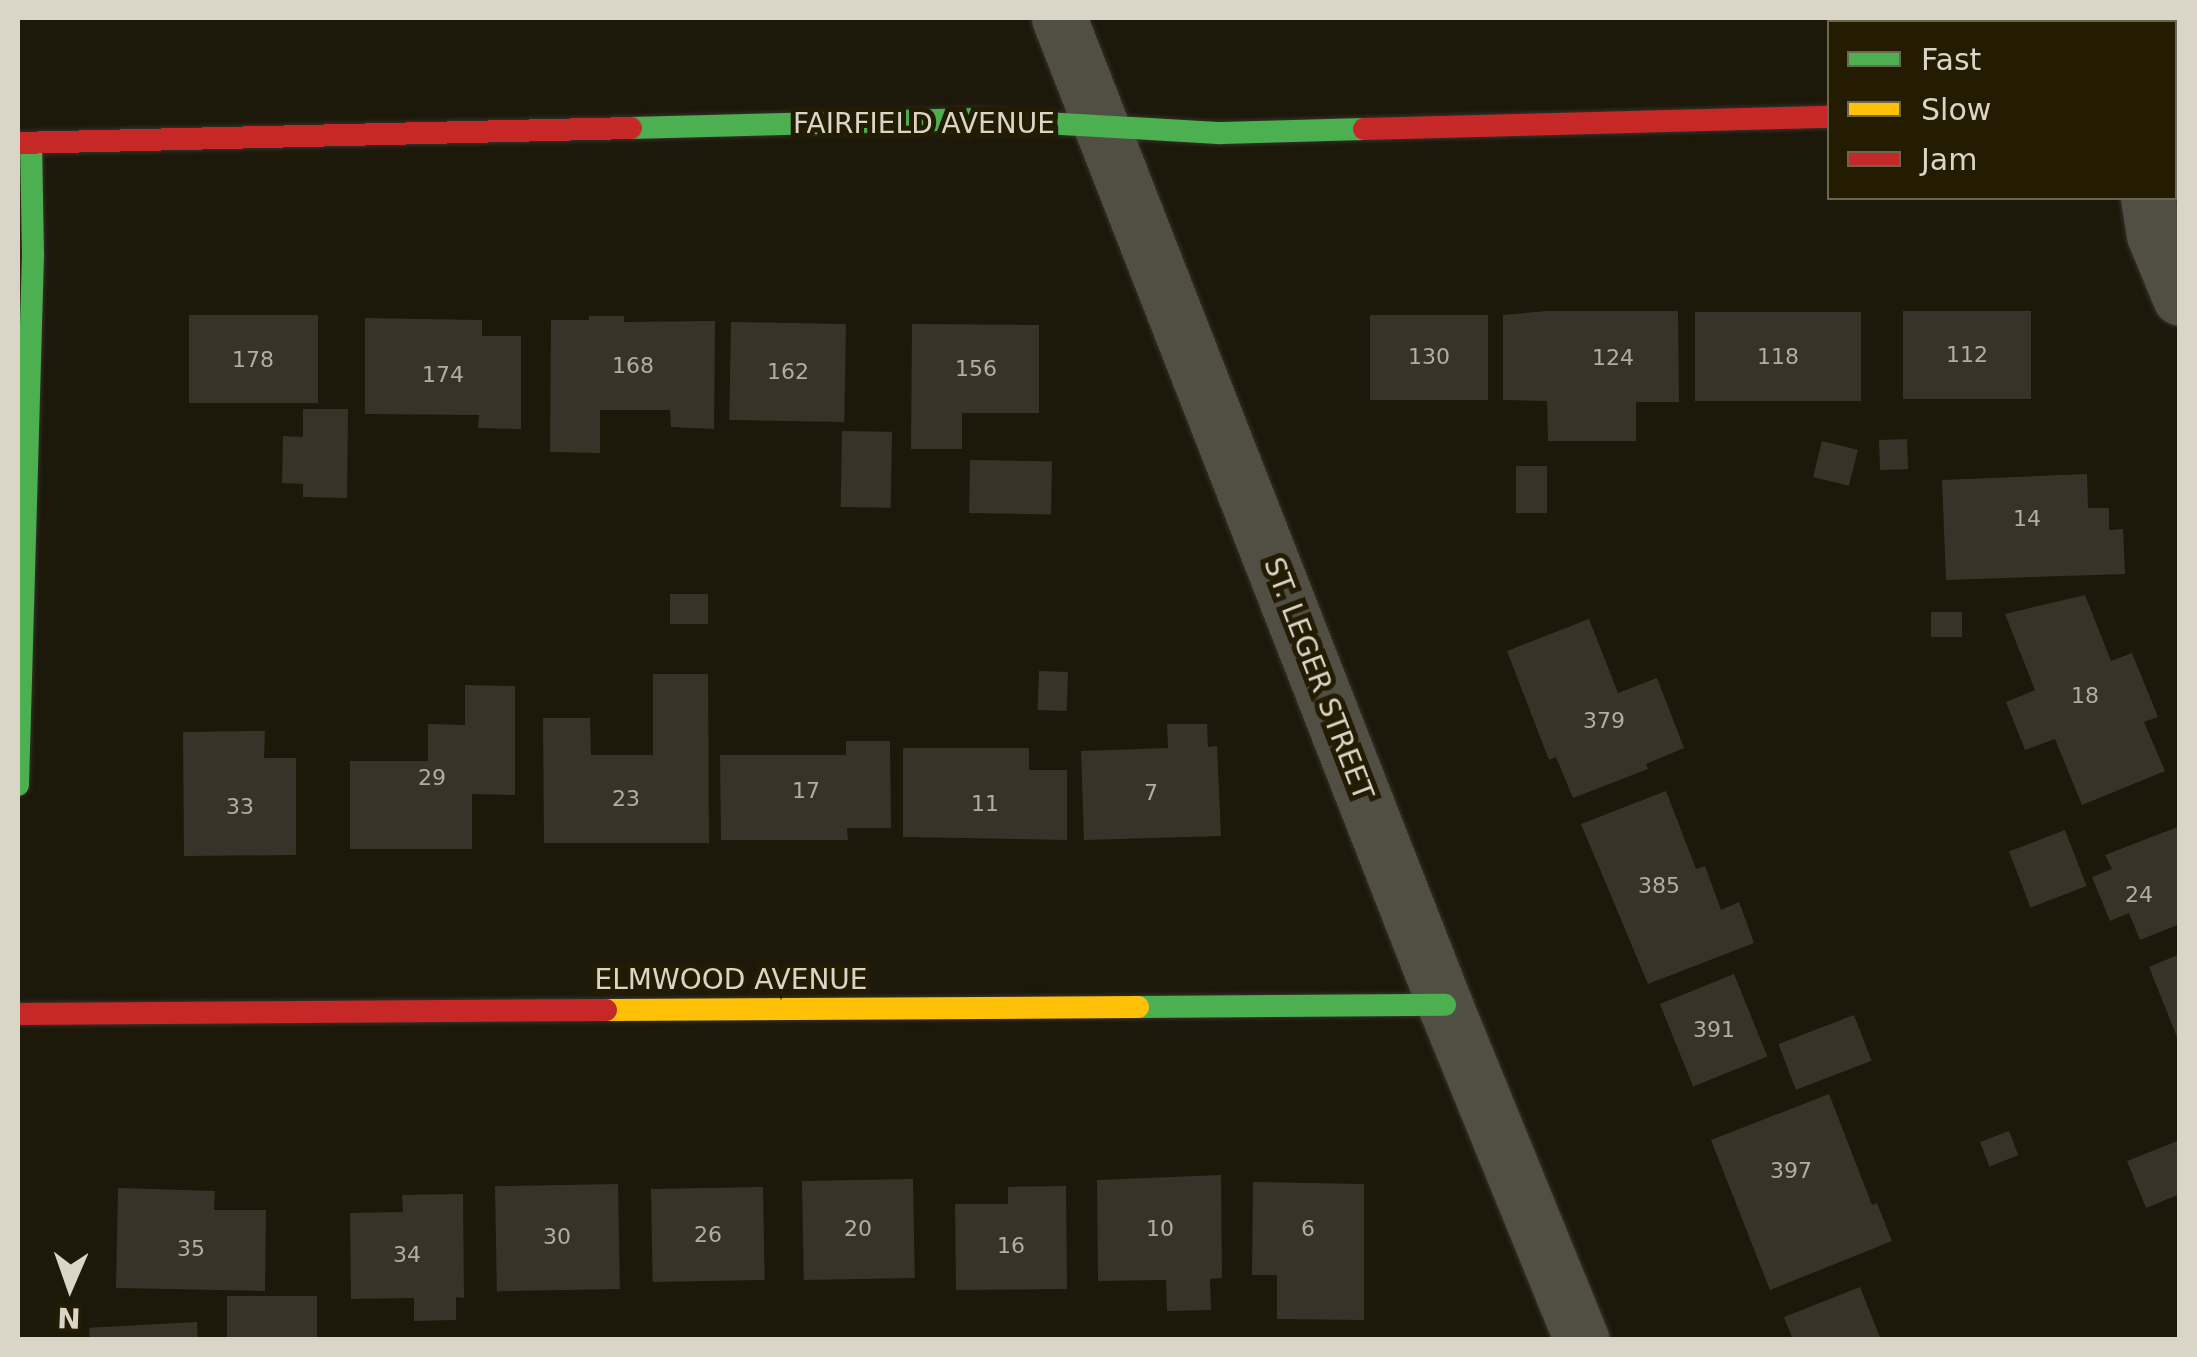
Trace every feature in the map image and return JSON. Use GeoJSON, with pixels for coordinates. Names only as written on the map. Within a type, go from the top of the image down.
{"type":"FeatureCollection","features":[{"type":"Feature","properties":{"kind":"street","name":"ST. LEGER STREET"},"geometry":{"type":"LineString","coordinates":[[1059,18],[1446,1005],[1582,1340]]}},
{"type":"Feature","properties":{"kind":"street","name":"FAIRFIELD AVENUE"},"geometry":{"type":"LineString","coordinates":[[24,143],[976,119],[1222,133],[1827,117]]}},
{"type":"Feature","properties":{"kind":"street"},"geometry":{"type":"LineString","coordinates":[[18,786],[33,255],[24,143]]}},
{"type":"Feature","properties":{"kind":"street"},"geometry":{"type":"LineString","coordinates":[[2148,200],[2154,235],[2180,298]]}},
{"type":"Feature","properties":{"kind":"street","name":"ELMWOOD AVENUE"},"geometry":{"type":"LineString","coordinates":[[18,1014],[1446,1005]]}},
{"type":"Feature","properties":{"kind":"building"},"geometry":{"type":"Polygon","coordinates":[[[1678,311],[1679,402],[1636,402],[1636,441],[1548,441],[1547,401],[1503,400],[1503,315],[1678,311]]]}},
{"type":"Feature","properties":{"kind":"building"},"geometry":{"type":"Polygon","coordinates":[[[1903,311],[2031,311],[2031,399],[1903,399],[1903,311]]]}},
{"type":"Feature","properties":{"kind":"building"},"geometry":{"type":"Polygon","coordinates":[[[1695,312],[1861,312],[1861,401],[1695,401],[1695,312]]]}},
{"type":"Feature","properties":{"kind":"building"},"geometry":{"type":"Polygon","coordinates":[[[189,315],[318,315],[318,403],[189,403],[189,315]]]}},
{"type":"Feature","properties":{"kind":"building"},"geometry":{"type":"Polygon","coordinates":[[[1370,315],[1488,315],[1488,400],[1370,400],[1370,315]]]}},
{"type":"Feature","properties":{"kind":"building"},"geometry":{"type":"Polygon","coordinates":[[[589,316],[624,316],[624,322],[715,321],[714,429],[671,427],[670,410],[600,410],[600,453],[550,452],[551,320],[589,320],[589,316]]]}},
{"type":"Feature","properties":{"kind":"building"},"geometry":{"type":"Polygon","coordinates":[[[365,318],[482,320],[482,336],[521,336],[521,429],[478,428],[479,415],[365,414],[365,318]]]}},
{"type":"Feature","properties":{"kind":"building"},"geometry":{"type":"Polygon","coordinates":[[[731,322],[846,324],[844,422],[729,420],[731,322]]]}},
{"type":"Feature","properties":{"kind":"building"},"geometry":{"type":"Polygon","coordinates":[[[912,324],[1039,325],[1039,413],[962,413],[962,449],[911,449],[912,324]]]}},
{"type":"Feature","properties":{"kind":"building"},"geometry":{"type":"Polygon","coordinates":[[[303,409],[348,409],[347,498],[303,497],[303,484],[282,483],[283,436],[303,437],[303,409]]]}},
{"type":"Feature","properties":{"kind":"building"},"geometry":{"type":"Polygon","coordinates":[[[842,431],[892,432],[891,508],[841,507],[842,431]]]}},
{"type":"Feature","properties":{"kind":"building"},"geometry":{"type":"Polygon","coordinates":[[[1907,439],[1908,469],[1880,470],[1879,440],[1907,439]]]}},
{"type":"Feature","properties":{"kind":"building"},"geometry":{"type":"Polygon","coordinates":[[[1822,441],[1858,450],[1849,486],[1813,477],[1822,441]]]}},
{"type":"Feature","properties":{"kind":"building"},"geometry":{"type":"Polygon","coordinates":[[[970,460],[1052,461],[1051,514],[969,513],[970,460]]]}},
{"type":"Feature","properties":{"kind":"building"},"geometry":{"type":"Polygon","coordinates":[[[1516,466],[1547,466],[1547,513],[1516,513],[1516,466]]]}},
{"type":"Feature","properties":{"kind":"building"},"geometry":{"type":"Polygon","coordinates":[[[2087,474],[2088,508],[2109,508],[2109,530],[2123,529],[2125,574],[1946,580],[1942,480],[2087,474]]]}},
{"type":"Feature","properties":{"kind":"building"},"geometry":{"type":"Polygon","coordinates":[[[670,594],[708,594],[708,624],[670,624],[670,594]]]}},
{"type":"Feature","properties":{"kind":"building"},"geometry":{"type":"Polygon","coordinates":[[[2085,595],[2111,661],[2132,653],[2158,717],[2144,722],[2165,771],[2082,805],[2055,739],[2025,750],[2006,702],[2035,690],[2005,614],[2085,595]]]}},
{"type":"Feature","properties":{"kind":"building"},"geometry":{"type":"Polygon","coordinates":[[[1931,612],[1962,612],[1962,637],[1931,637],[1931,612]]]}},
{"type":"Feature","properties":{"kind":"building"},"geometry":{"type":"Polygon","coordinates":[[[1589,619],[1618,693],[1657,678],[1684,748],[1646,764],[1648,769],[1573,798],[1556,757],[1549,760],[1507,651],[1589,619]]]}},
{"type":"Feature","properties":{"kind":"building"},"geometry":{"type":"Polygon","coordinates":[[[1039,671],[1068,672],[1067,711],[1038,710],[1039,671]]]}},
{"type":"Feature","properties":{"kind":"building"},"geometry":{"type":"Polygon","coordinates":[[[653,674],[708,674],[709,843],[544,843],[543,718],[590,718],[591,755],[653,755],[653,674]]]}},
{"type":"Feature","properties":{"kind":"building"},"geometry":{"type":"Polygon","coordinates":[[[465,685],[515,686],[515,795],[472,794],[472,849],[350,849],[350,761],[428,761],[428,724],[465,725],[465,685]]]}},
{"type":"Feature","properties":{"kind":"building"},"geometry":{"type":"Polygon","coordinates":[[[1167,724],[1207,724],[1208,747],[1217,746],[1221,836],[1084,840],[1081,751],[1168,748],[1167,724]]]}},
{"type":"Feature","properties":{"kind":"building"},"geometry":{"type":"Polygon","coordinates":[[[265,731],[264,758],[296,758],[296,855],[184,856],[183,732],[265,731]]]}},
{"type":"Feature","properties":{"kind":"building"},"geometry":{"type":"Polygon","coordinates":[[[846,741],[890,741],[891,828],[847,828],[848,840],[721,840],[720,755],[846,755],[846,741]]]}},
{"type":"Feature","properties":{"kind":"building"},"geometry":{"type":"Polygon","coordinates":[[[903,748],[1029,748],[1029,770],[1067,770],[1067,840],[903,837],[903,748]]]}},
{"type":"Feature","properties":{"kind":"building"},"geometry":{"type":"Polygon","coordinates":[[[1666,791],[1696,869],[1705,866],[1721,910],[1739,902],[1754,943],[1648,984],[1581,824],[1666,791]]]}},
{"type":"Feature","properties":{"kind":"building"},"geometry":{"type":"Polygon","coordinates":[[[2180,826],[2180,924],[2140,940],[2129,913],[2110,921],[2092,877],[2112,869],[2105,855],[2180,826]]]}},
{"type":"Feature","properties":{"kind":"building"},"geometry":{"type":"Polygon","coordinates":[[[2065,830],[2087,886],[2030,908],[2009,852],[2065,830]]]}},
{"type":"Feature","properties":{"kind":"building"},"geometry":{"type":"Polygon","coordinates":[[[2180,954],[2180,1042],[2179,1042],[2149,967],[2180,954]]]}},
{"type":"Feature","properties":{"kind":"building"},"geometry":{"type":"Polygon","coordinates":[[[1734,974],[1767,1057],[1693,1086],[1660,1004],[1734,974]]]}},
{"type":"Feature","properties":{"kind":"building"},"geometry":{"type":"Polygon","coordinates":[[[1854,1015],[1872,1061],[1796,1090],[1778,1044],[1854,1015]]]}},
{"type":"Feature","properties":{"kind":"building"},"geometry":{"type":"Polygon","coordinates":[[[1829,1094],[1872,1205],[1877,1203],[1892,1241],[1770,1290],[1711,1140],[1829,1094]]]}},
{"type":"Feature","properties":{"kind":"building"},"geometry":{"type":"Polygon","coordinates":[[[2009,1131],[2018,1155],[1989,1166],[1980,1142],[2009,1131]]]}},
{"type":"Feature","properties":{"kind":"building"},"geometry":{"type":"Polygon","coordinates":[[[2180,1140],[2180,1194],[2146,1208],[2127,1161],[2180,1140]]]}},
{"type":"Feature","properties":{"kind":"building"},"geometry":{"type":"Polygon","coordinates":[[[1221,1175],[1222,1278],[1210,1279],[1211,1310],[1167,1311],[1166,1280],[1098,1281],[1097,1180],[1221,1175]]]}},
{"type":"Feature","properties":{"kind":"building"},"geometry":{"type":"Polygon","coordinates":[[[913,1179],[915,1278],[804,1280],[802,1181],[913,1179]]]}},
{"type":"Feature","properties":{"kind":"building"},"geometry":{"type":"Polygon","coordinates":[[[1253,1182],[1364,1184],[1364,1320],[1277,1319],[1277,1275],[1252,1275],[1253,1182]]]}},
{"type":"Feature","properties":{"kind":"building"},"geometry":{"type":"Polygon","coordinates":[[[618,1184],[620,1289],[497,1291],[495,1186],[618,1184]]]}},
{"type":"Feature","properties":{"kind":"building"},"geometry":{"type":"Polygon","coordinates":[[[1066,1186],[1067,1289],[956,1290],[955,1204],[1008,1204],[1008,1187],[1066,1186]]]}},
{"type":"Feature","properties":{"kind":"building"},"geometry":{"type":"Polygon","coordinates":[[[763,1187],[765,1280],[653,1282],[651,1189],[763,1187]]]}},
{"type":"Feature","properties":{"kind":"building"},"geometry":{"type":"Polygon","coordinates":[[[118,1188],[215,1191],[214,1210],[266,1210],[265,1291],[116,1288],[118,1188]]]}},
{"type":"Feature","properties":{"kind":"building"},"geometry":{"type":"Polygon","coordinates":[[[463,1194],[464,1298],[456,1297],[456,1320],[414,1321],[414,1298],[351,1299],[350,1213],[403,1212],[402,1195],[463,1194]]]}},
{"type":"Feature","properties":{"kind":"building"},"geometry":{"type":"Polygon","coordinates":[[[1860,1287],[1881,1340],[1793,1340],[1784,1317],[1860,1287]]]}},
{"type":"Feature","properties":{"kind":"building"},"geometry":{"type":"Polygon","coordinates":[[[227,1296],[317,1296],[317,1340],[227,1340],[227,1296]]]}},
{"type":"Feature","properties":{"kind":"building"},"geometry":{"type":"Polygon","coordinates":[[[197,1322],[198,1340],[90,1340],[89,1328],[197,1322]]]}},
{"type":"Feature","properties":{"kind":"traffic: fast"},"geometry":{"type":"LineString","coordinates":[[631,128],[976,119],[1222,133],[1364,129]]}},
{"type":"Feature","properties":{"kind":"traffic: fast"},"geometry":{"type":"LineString","coordinates":[[18,785],[33,255],[31,143]]}},
{"type":"Feature","properties":{"kind":"traffic: fast"},"geometry":{"type":"LineString","coordinates":[[1138,1007],[1445,1005]]}},
{"type":"Feature","properties":{"kind":"traffic: slow"},"geometry":{"type":"LineString","coordinates":[[606,1010],[1138,1007]]}},
{"type":"Feature","properties":{"kind":"traffic: jam"},"geometry":{"type":"LineString","coordinates":[[1364,129],[1827,117]]}},
{"type":"Feature","properties":{"kind":"traffic: jam"},"geometry":{"type":"LineString","coordinates":[[18,143],[631,128]]}},
{"type":"Feature","properties":{"kind":"traffic: jam"},"geometry":{"type":"LineString","coordinates":[[18,1014],[606,1010]]}}]}
